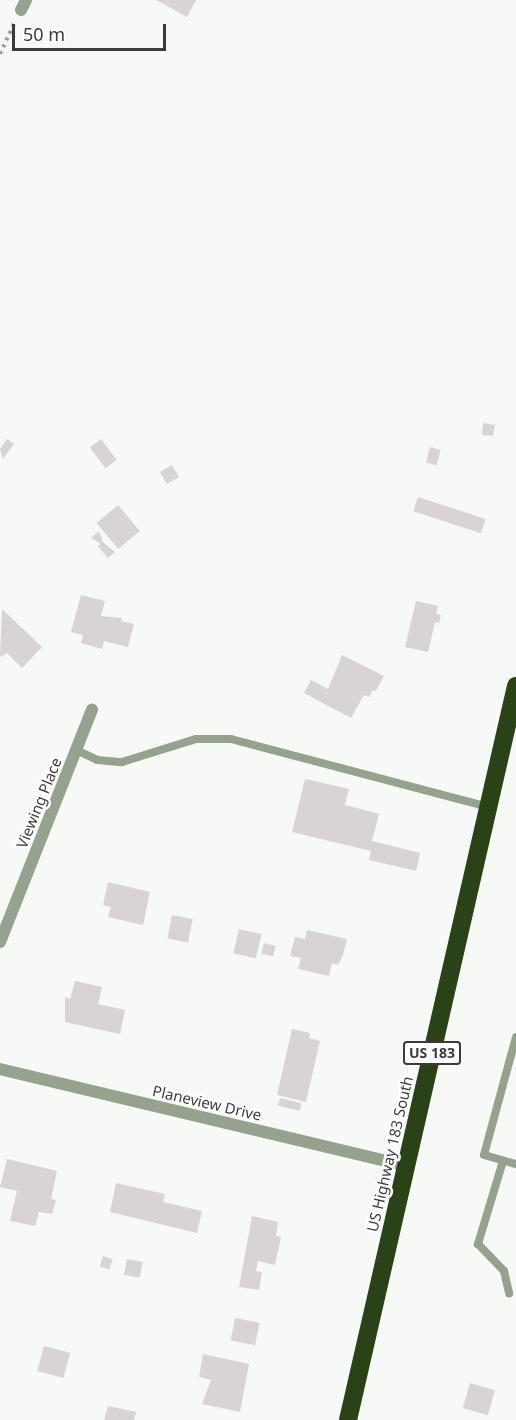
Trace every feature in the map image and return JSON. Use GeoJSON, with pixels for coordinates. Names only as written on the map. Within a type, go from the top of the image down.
{"type":"FeatureCollection","features":[{"type":"Feature","properties":{"kind":"highway","name":"US Highway 183 South"},"geometry":{"type":"LineString","coordinates":[[348,1420],[516,686]]}},
{"type":"Feature","properties":{"kind":"street","name":"Viewing Place"},"geometry":{"type":"LineString","coordinates":[[0,942],[92,710]]}},
{"type":"Feature","properties":{"kind":"street","name":"Planeview Drive"},"geometry":{"type":"LineString","coordinates":[[0,1069],[406,1166]]}},
{"type":"Feature","properties":{"kind":"lane"},"geometry":{"type":"LineString","coordinates":[[76,750],[97,760],[122,762],[196,739],[231,739],[488,807]]}},
{"type":"Feature","properties":{"kind":"lane"},"geometry":{"type":"LineString","coordinates":[[516,1037],[484,1155],[516,1164]]}},
{"type":"Feature","properties":{"kind":"lane"},"geometry":{"type":"LineString","coordinates":[[503,1161],[478,1244],[504,1271],[509,1293]]}},
{"type":"Feature","properties":{"kind":"path"},"geometry":{"type":"LineString","coordinates":[[0,54],[24,5]]}},
{"type":"Feature","properties":{"kind":"building"},"geometry":{"type":"Polygon","coordinates":[[[156,0],[196,0],[187,17],[156,0]]]}},
{"type":"Feature","properties":{"kind":"building"},"geometry":{"type":"Polygon","coordinates":[[[483,423],[495,425],[493,436],[482,435],[483,423]]]}},
{"type":"Feature","properties":{"kind":"building"},"geometry":{"type":"Polygon","coordinates":[[[7,439],[14,444],[3,459],[0,449],[7,439]]]}},
{"type":"Feature","properties":{"kind":"building"},"geometry":{"type":"Polygon","coordinates":[[[101,439],[117,460],[105,468],[90,447],[101,439]]]}},
{"type":"Feature","properties":{"kind":"building"},"geometry":{"type":"Polygon","coordinates":[[[430,447],[441,450],[436,465],[426,462],[430,447]]]}},
{"type":"Feature","properties":{"kind":"building"},"geometry":{"type":"Polygon","coordinates":[[[172,465],[179,477],[167,484],[160,472],[172,465]]]}},
{"type":"Feature","properties":{"kind":"building"},"geometry":{"type":"Polygon","coordinates":[[[418,497],[486,519],[481,533],[413,511],[418,497]]]}},
{"type":"Feature","properties":{"kind":"building"},"geometry":{"type":"Polygon","coordinates":[[[118,505],[140,531],[118,549],[97,523],[118,505]]]}},
{"type":"Feature","properties":{"kind":"building"},"geometry":{"type":"Polygon","coordinates":[[[99,531],[103,542],[115,552],[108,558],[98,546],[101,544],[91,538],[99,531]]]}},
{"type":"Feature","properties":{"kind":"building"},"geometry":{"type":"Polygon","coordinates":[[[81,595],[105,601],[101,616],[122,618],[121,621],[134,624],[128,647],[104,641],[102,649],[81,643],[83,635],[71,632],[81,595]]]}},
{"type":"Feature","properties":{"kind":"building"},"geometry":{"type":"Polygon","coordinates":[[[416,601],[438,606],[436,614],[441,615],[439,623],[435,622],[428,652],[405,647],[416,601]]]}},
{"type":"Feature","properties":{"kind":"building"},"geometry":{"type":"Polygon","coordinates":[[[2,609],[42,647],[22,668],[7,653],[0,657],[2,609]]]}},
{"type":"Feature","properties":{"kind":"building"},"geometry":{"type":"Polygon","coordinates":[[[342,655],[384,676],[376,691],[373,690],[369,697],[364,695],[351,718],[304,693],[311,680],[328,689],[342,655]]]}},
{"type":"Feature","properties":{"kind":"building"},"geometry":{"type":"Polygon","coordinates":[[[305,779],[349,789],[345,805],[379,814],[372,841],[420,853],[416,871],[369,860],[371,851],[292,832],[305,779]]]}},
{"type":"Feature","properties":{"kind":"building"},"geometry":{"type":"Polygon","coordinates":[[[108,882],[150,892],[143,925],[108,917],[111,907],[103,905],[108,882]]]}},
{"type":"Feature","properties":{"kind":"building"},"geometry":{"type":"Polygon","coordinates":[[[172,915],[193,919],[188,943],[167,939],[172,915]]]}},
{"type":"Feature","properties":{"kind":"building"},"geometry":{"type":"Polygon","coordinates":[[[239,929],[261,934],[256,959],[233,953],[239,929]]]}},
{"type":"Feature","properties":{"kind":"building"},"geometry":{"type":"Polygon","coordinates":[[[307,930],[347,939],[343,955],[338,965],[332,963],[329,976],[298,969],[301,958],[290,956],[295,937],[305,939],[307,930]]]}},
{"type":"Feature","properties":{"kind":"building"},"geometry":{"type":"Polygon","coordinates":[[[264,943],[276,946],[273,957],[261,954],[264,943]]]}},
{"type":"Feature","properties":{"kind":"building"},"geometry":{"type":"Polygon","coordinates":[[[75,981],[102,987],[98,1004],[125,1010],[120,1034],[65,1022],[65,997],[70,999],[75,981]]]}},
{"type":"Feature","properties":{"kind":"building"},"geometry":{"type":"Polygon","coordinates":[[[292,1029],[310,1033],[309,1038],[320,1041],[306,1102],[277,1095],[292,1029]]]}},
{"type":"Feature","properties":{"kind":"building"},"geometry":{"type":"Polygon","coordinates":[[[280,1098],[301,1103],[300,1111],[278,1106],[280,1098]]]}},
{"type":"Feature","properties":{"kind":"building"},"geometry":{"type":"Polygon","coordinates":[[[7,1159],[57,1171],[51,1199],[56,1200],[52,1214],[39,1212],[35,1226],[10,1221],[17,1191],[0,1187],[7,1159]]]}},
{"type":"Feature","properties":{"kind":"building"},"geometry":{"type":"Polygon","coordinates":[[[116,1183],[165,1194],[163,1202],[202,1211],[197,1233],[110,1212],[116,1183]]]}},
{"type":"Feature","properties":{"kind":"building"},"geometry":{"type":"Polygon","coordinates":[[[252,1216],[278,1222],[276,1236],[281,1237],[275,1265],[258,1261],[256,1271],[262,1272],[259,1290],[239,1287],[252,1216]]]}},
{"type":"Feature","properties":{"kind":"building"},"geometry":{"type":"Polygon","coordinates":[[[103,1256],[113,1259],[109,1269],[100,1267],[103,1256]]]}},
{"type":"Feature","properties":{"kind":"building"},"geometry":{"type":"Polygon","coordinates":[[[127,1259],[143,1262],[140,1278],[124,1275],[127,1259]]]}},
{"type":"Feature","properties":{"kind":"building"},"geometry":{"type":"Polygon","coordinates":[[[235,1318],[260,1323],[255,1345],[231,1341],[235,1318]]]}},
{"type":"Feature","properties":{"kind":"building"},"geometry":{"type":"Polygon","coordinates":[[[44,1346],[70,1353],[63,1378],[37,1371],[44,1346]]]}},
{"type":"Feature","properties":{"kind":"building"},"geometry":{"type":"Polygon","coordinates":[[[203,1354],[249,1364],[240,1412],[202,1404],[211,1380],[199,1377],[203,1354]]]}},
{"type":"Feature","properties":{"kind":"building"},"geometry":{"type":"Polygon","coordinates":[[[470,1383],[495,1390],[488,1415],[463,1408],[470,1383]]]}},
{"type":"Feature","properties":{"kind":"building"},"geometry":{"type":"Polygon","coordinates":[[[108,1406],[136,1412],[134,1420],[104,1420],[108,1406]]]}}]}
